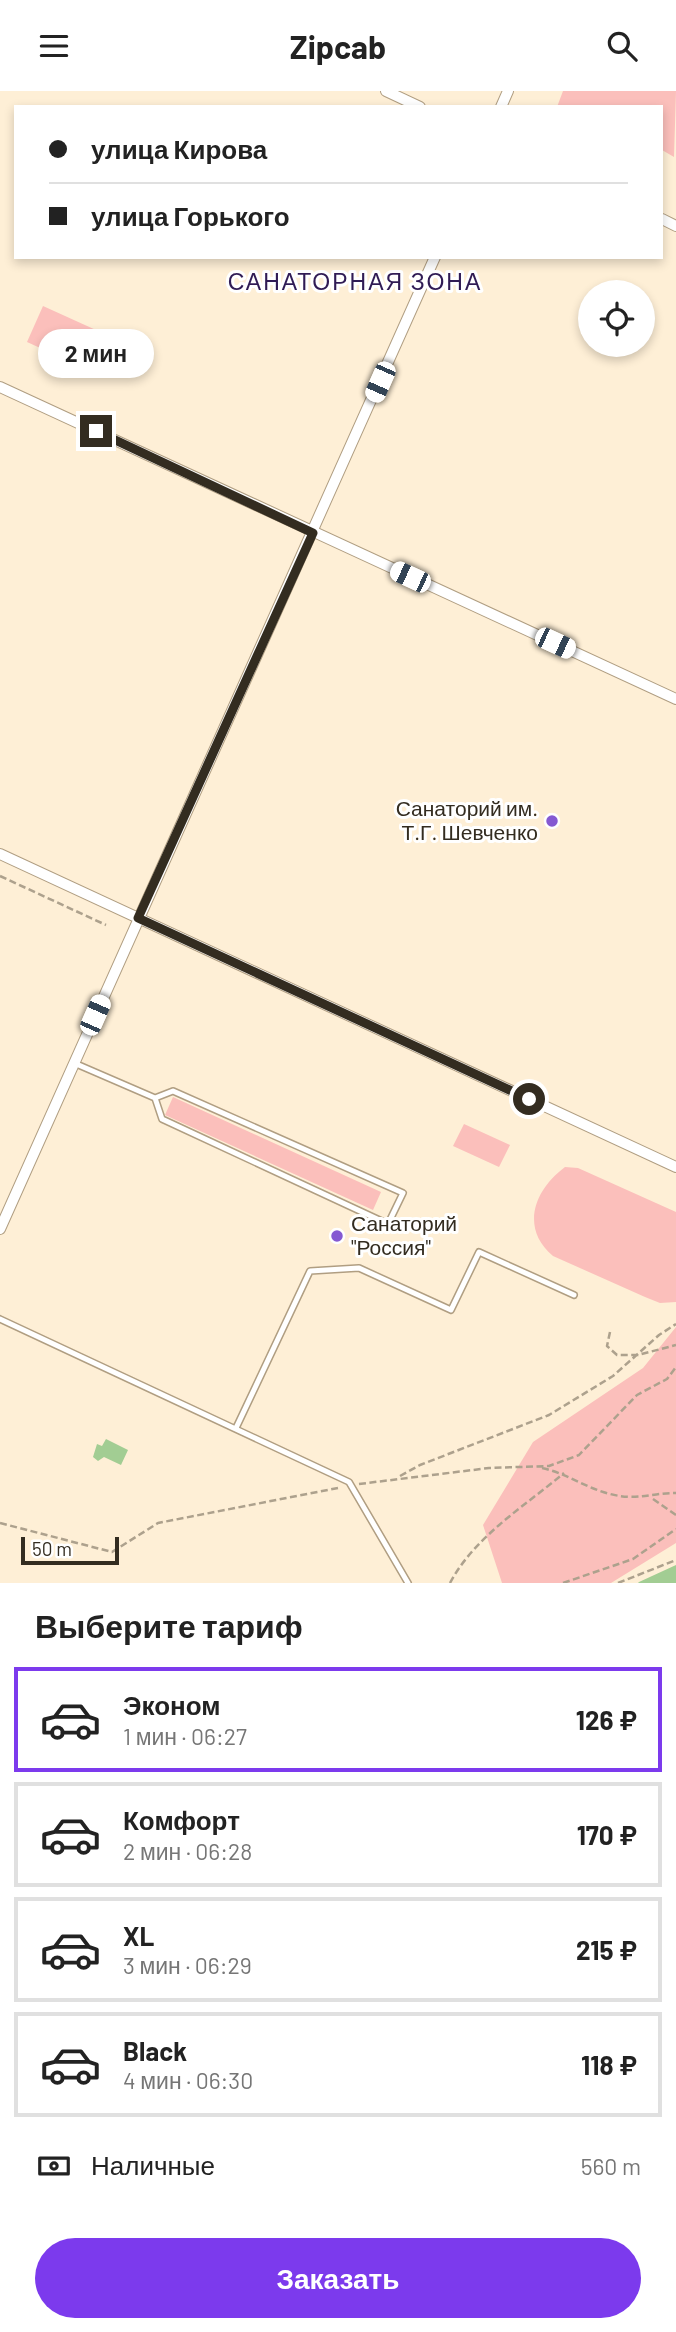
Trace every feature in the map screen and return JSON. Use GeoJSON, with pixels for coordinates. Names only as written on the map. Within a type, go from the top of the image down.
{"type":"FeatureCollection","features":[{"type":"Feature","properties":{"kind":"street"},"geometry":{"type":"LineString","coordinates":[[386,91],[416,105]]}},
{"type":"Feature","properties":{"kind":"street"},"geometry":{"type":"LineString","coordinates":[[0,1229],[434,259]]}},
{"type":"Feature","properties":{"kind":"street"},"geometry":{"type":"LineString","coordinates":[[0,387],[676,699]]}},
{"type":"Feature","properties":{"kind":"street"},"geometry":{"type":"LineString","coordinates":[[0,854],[676,1167]]}},
{"type":"Feature","properties":{"kind":"lane"},"geometry":{"type":"LineString","coordinates":[[74,1063],[155,1098],[173,1091],[403,1193],[388,1224],[162,1119],[155,1098]]}},
{"type":"Feature","properties":{"kind":"lane"},"geometry":{"type":"LineString","coordinates":[[236,1428],[310,1271],[359,1268],[451,1310],[479,1252],[574,1295]]}},
{"type":"Feature","properties":{"kind":"lane"},"geometry":{"type":"LineString","coordinates":[[0,1319],[349,1482],[408,1583]]}},
{"type":"Feature","properties":{"kind":"path"},"geometry":{"type":"LineString","coordinates":[[0,876],[106,925]]}},
{"type":"Feature","properties":{"kind":"path"},"geometry":{"type":"LineString","coordinates":[[397,1478],[420,1465],[550,1416],[613,1376],[676,1324]]}},
{"type":"Feature","properties":{"kind":"path"},"geometry":{"type":"LineString","coordinates":[[610,1332],[607,1346],[612,1353],[638,1355],[676,1345]]}},
{"type":"Feature","properties":{"kind":"path"},"geometry":{"type":"LineString","coordinates":[[537,1467],[564,1473],[608,1494],[652,1498],[676,1493]]}},
{"type":"Feature","properties":{"kind":"path"},"geometry":{"type":"LineString","coordinates":[[450,1583],[466,1558],[496,1528],[564,1473]]}},
{"type":"Feature","properties":{"kind":"path"},"geometry":{"type":"LineString","coordinates":[[652,1498],[676,1515]]}},
{"type":"Feature","properties":{"kind":"path"},"geometry":{"type":"LineString","coordinates":[[563,1583],[633,1559],[676,1529]]}},
{"type":"Feature","properties":{"kind":"path"},"geometry":{"type":"LineString","coordinates":[[618,1583],[642,1571],[653,1571],[676,1560]]}},
{"type":"Feature","properties":{"kind":"shaded area"},"geometry":{"type":"Polygon","coordinates":[[[563,91],[676,91],[674,157],[663,151],[663,105],[558,105],[563,91]]]}},
{"type":"Feature","properties":{"kind":"shaded area"},"geometry":{"type":"Polygon","coordinates":[[[43,306],[118,340],[102,376],[27,342],[43,306]]]}},
{"type":"Feature","properties":{"kind":"shaded area"},"geometry":{"type":"Polygon","coordinates":[[[173,1097],[381,1192],[373,1210],[165,1115],[173,1097]]]}},
{"type":"Feature","properties":{"kind":"shaded area"},"geometry":{"type":"Polygon","coordinates":[[[464,1124],[510,1145],[499,1167],[453,1146],[464,1124]]]}},
{"type":"Feature","properties":{"kind":"shaded area"},"geometry":{"type":"Polygon","coordinates":[[[565,1167],[578,1168],[676,1212],[676,1302],[660,1303],[645,1297],[553,1256],[543,1245],[534,1222],[535,1210],[545,1187],[565,1167]]]}},
{"type":"Feature","properties":{"kind":"shaded area"},"geometry":{"type":"Polygon","coordinates":[[[676,1327],[676,1543],[611,1583],[502,1583],[483,1525],[533,1442],[643,1368],[676,1327]]]}},
{"type":"Feature","properties":{"kind":"shaded area"},"geometry":{"type":"Polygon","coordinates":[[[106,1439],[128,1450],[121,1465],[104,1457],[98,1461],[93,1457],[97,1444],[102,1446],[106,1439]]]}},
{"type":"Feature","properties":{"kind":"shaded area"},"geometry":{"type":"Polygon","coordinates":[[[676,1565],[676,1583],[638,1583],[639,1582],[676,1565]]]}},
{"type":"Feature","properties":{"kind":"place","name":"Санаторий им. Т.Г. Шевченко"},"geometry":{"type":"Point","coordinates":[552,821]}},
{"type":"Feature","properties":{"kind":"place","name":"Санаторий \"Россия\""},"geometry":{"type":"Point","coordinates":[337,1236]}},
{"type":"Feature","properties":{"kind":"district","name":"САНАТОРНАЯ ЗОНА"},"geometry":{"type":"Point","coordinates":[355,282]}},
{"type":"Feature","properties":{"kind":"route"},"geometry":{"type":"LineString","coordinates":[[96,431],[313,533],[138,918],[529,1099]]}}]}
